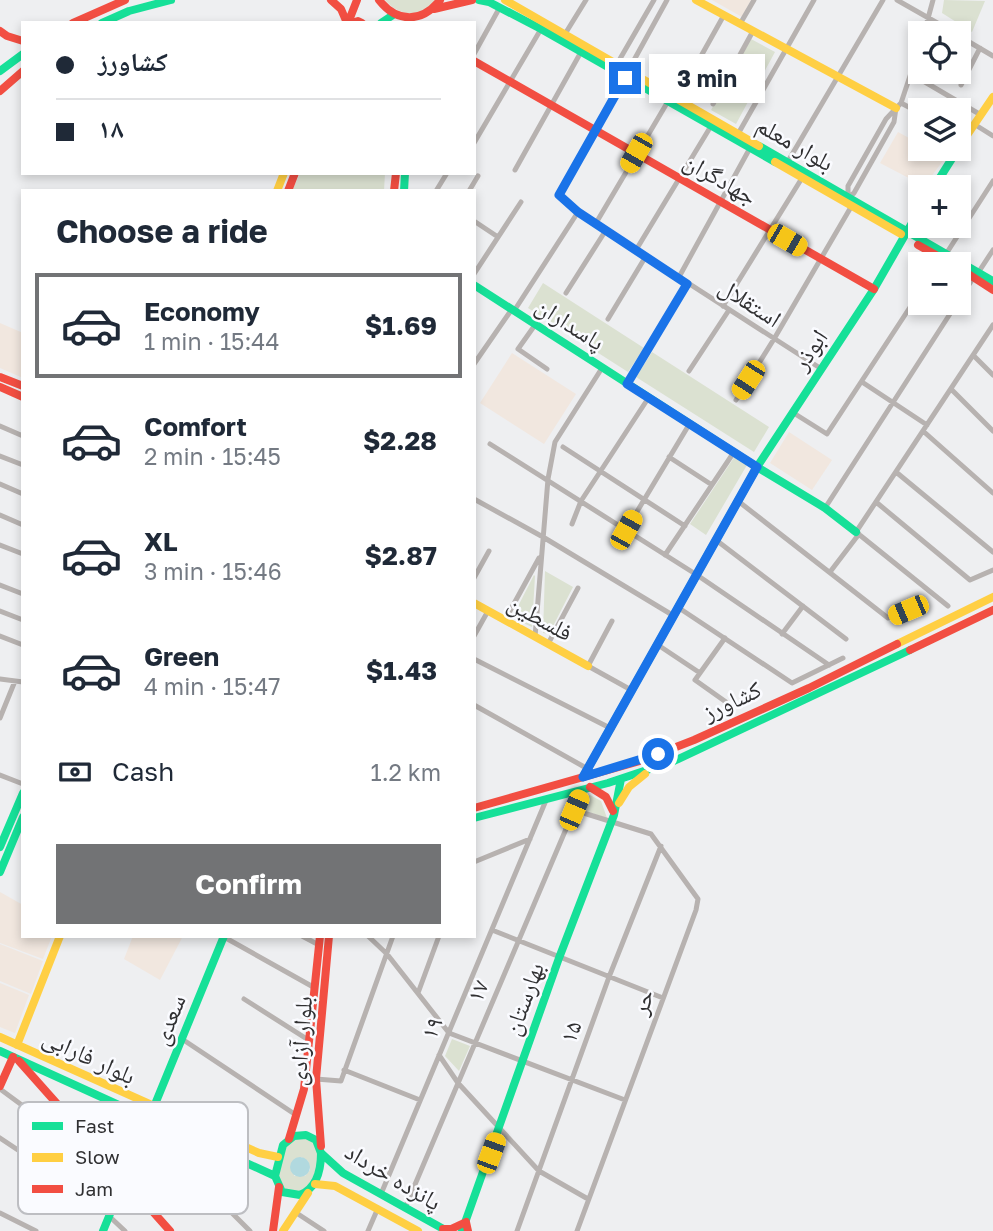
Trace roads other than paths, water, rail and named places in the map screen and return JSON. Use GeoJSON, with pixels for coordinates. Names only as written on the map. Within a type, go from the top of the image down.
{"type":"FeatureCollection","features":[{"type":"Feature","properties":{"kind":"main road"},"geometry":{"type":"LineString","coordinates":[[78,21],[125,0]]}},
{"type":"Feature","properties":{"kind":"main road"},"geometry":{"type":"LineString","coordinates":[[106,21],[129,11],[171,0]]}},
{"type":"Feature","properties":{"kind":"main road"},"geometry":{"type":"LineString","coordinates":[[331,0],[341,9],[348,21]]}},
{"type":"Feature","properties":{"kind":"main road"},"geometry":{"type":"LineString","coordinates":[[350,21],[357,0]]}},
{"type":"Feature","properties":{"kind":"main road"},"geometry":{"type":"LineString","coordinates":[[370,0],[381,3],[399,19],[419,18],[472,0]]}},
{"type":"Feature","properties":{"kind":"main road"},"geometry":{"type":"LineString","coordinates":[[428,15],[440,0]]}},
{"type":"Feature","properties":{"kind":"main road","name":"بلوار معلم"},"geometry":{"type":"LineString","coordinates":[[479,0],[522,4],[615,68]]}},
{"type":"Feature","properties":{"kind":"main road"},"geometry":{"type":"LineString","coordinates":[[696,0],[838,77],[899,106]]}},
{"type":"Feature","properties":{"kind":"main road","name":"بلوار معلم"},"geometry":{"type":"LineString","coordinates":[[503,4],[581,52],[677,99],[750,148],[932,252]]}},
{"type":"Feature","properties":{"kind":"main road"},"geometry":{"type":"LineString","coordinates":[[0,31],[21,40]]}},
{"type":"Feature","properties":{"kind":"main road"},"geometry":{"type":"LineString","coordinates":[[0,71],[21,55]]}},
{"type":"Feature","properties":{"kind":"main road","name":"جهادگران"},"geometry":{"type":"LineString","coordinates":[[476,62],[874,289]]}},
{"type":"Feature","properties":{"kind":"main road"},"geometry":{"type":"LineString","coordinates":[[0,91],[21,73]]}},
{"type":"Feature","properties":{"kind":"main road","name":"بلوار معلم"},"geometry":{"type":"LineString","coordinates":[[627,74],[667,103],[711,126],[738,134],[848,202]]}},
{"type":"Feature","properties":{"kind":"main road"},"geometry":{"type":"LineString","coordinates":[[971,127],[993,97]]}},
{"type":"Feature","properties":{"kind":"main road","name":"ابوذر"},"geometry":{"type":"LineString","coordinates":[[585,773],[757,467],[874,289],[908,229]]}},
{"type":"Feature","properties":{"kind":"main road","name":"بلوار معلم"},"geometry":{"type":"LineString","coordinates":[[971,273],[993,290]]}},
{"type":"Feature","properties":{"kind":"main road","name":"بلوار معلم"},"geometry":{"type":"LineString","coordinates":[[971,273],[993,281]]}},
{"type":"Feature","properties":{"kind":"main road","name":"پاسداران"},"geometry":{"type":"LineString","coordinates":[[476,286],[825,508],[857,533]]}},
{"type":"Feature","properties":{"kind":"main road"},"geometry":{"type":"LineString","coordinates":[[0,377],[21,385]]}},
{"type":"Feature","properties":{"kind":"main road"},"geometry":{"type":"LineString","coordinates":[[0,387],[21,396]]}},
{"type":"Feature","properties":{"kind":"main road","name":"کشاورز"},"geometry":{"type":"LineString","coordinates":[[476,807],[585,773],[640,761],[694,740],[993,597]]}},
{"type":"Feature","properties":{"kind":"main road","name":"فلسطین"},"geometry":{"type":"LineString","coordinates":[[476,604],[588,666]]}},
{"type":"Feature","properties":{"kind":"main road","name":"کشاورز"},"geometry":{"type":"LineString","coordinates":[[476,817],[621,779],[705,750],[993,610]]}},
{"type":"Feature","properties":{"kind":"main road"},"geometry":{"type":"LineString","coordinates":[[790,696],[795,705]]}},
{"type":"Feature","properties":{"kind":"main road"},"geometry":{"type":"LineString","coordinates":[[540,789],[555,789],[606,775],[621,779],[637,767],[694,740]]}},
{"type":"Feature","properties":{"kind":"main road"},"geometry":{"type":"LineString","coordinates":[[612,818],[629,787],[652,769]]}},
{"type":"Feature","properties":{"kind":"main road","name":"بهارستان"},"geometry":{"type":"LineString","coordinates":[[465,1228],[559,958],[612,818],[621,779]]}},
{"type":"Feature","properties":{"kind":"main road"},"geometry":{"type":"LineString","coordinates":[[586,788],[606,797],[612,818]]}},
{"type":"Feature","properties":{"kind":"main road"},"geometry":{"type":"LineString","coordinates":[[0,847],[19,817]]}},
{"type":"Feature","properties":{"kind":"main road"},"geometry":{"type":"LineString","coordinates":[[0,872],[19,817]]}},
{"type":"Feature","properties":{"kind":"main road"},"geometry":{"type":"LineString","coordinates":[[17,1045],[59,938]]}},
{"type":"Feature","properties":{"kind":"main road","name":"سعدی"},"geometry":{"type":"LineString","coordinates":[[156,1102],[224,938]]}},
{"type":"Feature","properties":{"kind":"main road","name":"بلوار آزادی"},"geometry":{"type":"LineString","coordinates":[[321,1150],[316,1084],[329,938]]}},
{"type":"Feature","properties":{"kind":"main road","name":"بلوار آزادی"},"geometry":{"type":"LineString","coordinates":[[289,1139],[304,1089],[320,941]]}},
{"type":"Feature","properties":{"kind":"main road","name":"بلوار فارابی"},"geometry":{"type":"LineString","coordinates":[[0,1037],[141,1102]]}},
{"type":"Feature","properties":{"kind":"main road","name":"بلوار فارابی"},"geometry":{"type":"LineString","coordinates":[[0,1051],[113,1102]]}},
{"type":"Feature","properties":{"kind":"main road"},"geometry":{"type":"LineString","coordinates":[[0,1088],[15,1058],[54,1102]]}},
{"type":"Feature","properties":{"kind":"main road"},"geometry":{"type":"LineString","coordinates":[[304,1089],[304,1101],[310,1106],[314,1101],[316,1084]]}},
{"type":"Feature","properties":{"kind":"main road"},"geometry":{"type":"LineString","coordinates":[[278,1230],[295,1212],[315,1184],[321,1165],[321,1150],[316,1140],[306,1135],[289,1139],[283,1145],[275,1176],[282,1192],[294,1197],[308,1193]]}},
{"type":"Feature","properties":{"kind":"main road","name":"بلوار فارابی"},"geometry":{"type":"LineString","coordinates":[[248,1148],[278,1157]]}},
{"type":"Feature","properties":{"kind":"main road","name":"پانزده خرداد"},"geometry":{"type":"LineString","coordinates":[[321,1150],[343,1172],[445,1230]]}},
{"type":"Feature","properties":{"kind":"main road"},"geometry":{"type":"LineString","coordinates":[[256,1167],[262,1162],[261,1154]]}},
{"type":"Feature","properties":{"kind":"main road","name":"بلوار فارابی"},"geometry":{"type":"LineString","coordinates":[[248,1163],[275,1176]]}},
{"type":"Feature","properties":{"kind":"main road"},"geometry":{"type":"LineString","coordinates":[[335,1186],[335,1179],[343,1172]]}},
{"type":"Feature","properties":{"kind":"main road","name":"پانزده خرداد"},"geometry":{"type":"LineString","coordinates":[[315,1184],[335,1186],[418,1231]]}},
{"type":"Feature","properties":{"kind":"main road"},"geometry":{"type":"LineString","coordinates":[[278,1230],[279,1187]]}},
{"type":"Feature","properties":{"kind":"main road","name":"سعدی"},"geometry":{"type":"LineString","coordinates":[[103,1231],[110,1214]]}},
{"type":"Feature","properties":{"kind":"main road"},"geometry":{"type":"LineString","coordinates":[[154,1214],[170,1231]]}},
{"type":"Feature","properties":{"kind":"main road"},"geometry":{"type":"LineString","coordinates":[[445,1230],[465,1228]]}},
{"type":"Feature","properties":{"kind":"street"},"geometry":{"type":"LineString","coordinates":[[565,34],[586,0]]}},
{"type":"Feature","properties":{"kind":"street"},"geometry":{"type":"LineString","coordinates":[[615,68],[654,0]]}},
{"type":"Feature","properties":{"kind":"street"},"geometry":{"type":"LineString","coordinates":[[594,129],[667,0]]}},
{"type":"Feature","properties":{"kind":"street"},"geometry":{"type":"LineString","coordinates":[[740,24],[754,0]]}},
{"type":"Feature","properties":{"kind":"street"},"geometry":{"type":"LineString","coordinates":[[738,134],[814,0]]}},
{"type":"Feature","properties":{"kind":"street"},"geometry":{"type":"LineString","coordinates":[[788,163],[883,0]]}},
{"type":"Feature","properties":{"kind":"street"},"geometry":{"type":"LineString","coordinates":[[897,0],[933,21]]}},
{"type":"Feature","properties":{"kind":"street"},"geometry":{"type":"LineString","coordinates":[[927,21],[933,0]]}},
{"type":"Feature","properties":{"kind":"street"},"geometry":{"type":"LineString","coordinates":[[476,51],[503,4]]}},
{"type":"Feature","properties":{"kind":"street"},"geometry":{"type":"LineString","coordinates":[[677,99],[724,15]]}},
{"type":"Feature","properties":{"kind":"street"},"geometry":{"type":"LineString","coordinates":[[476,140],[541,29]]}},
{"type":"Feature","properties":{"kind":"street"},"geometry":{"type":"LineString","coordinates":[[713,104],[753,31]]}},
{"type":"Feature","properties":{"kind":"street"},"geometry":{"type":"LineString","coordinates":[[971,43],[993,55]]}},
{"type":"Feature","properties":{"kind":"street"},"geometry":{"type":"LineString","coordinates":[[961,85],[980,48]]}},
{"type":"Feature","properties":{"kind":"street"},"geometry":{"type":"LineString","coordinates":[[515,170],[581,52]]}},
{"type":"Feature","properties":{"kind":"street"},"geometry":{"type":"LineString","coordinates":[[736,400],[821,259],[848,202],[848,186],[886,119],[899,106],[909,84]]}},
{"type":"Feature","properties":{"kind":"street"},"geometry":{"type":"LineString","coordinates":[[928,84],[981,115]]}},
{"type":"Feature","properties":{"kind":"street"},"geometry":{"type":"LineString","coordinates":[[596,223],[667,103]]}},
{"type":"Feature","properties":{"kind":"street"},"geometry":{"type":"LineString","coordinates":[[899,106],[908,109]]}},
{"type":"Feature","properties":{"kind":"street"},"geometry":{"type":"LineString","coordinates":[[974,124],[993,136]]}},
{"type":"Feature","properties":{"kind":"street"},"geometry":{"type":"LineString","coordinates":[[636,250],[711,126]]}},
{"type":"Feature","properties":{"kind":"street","name":"استقلال"},"geometry":{"type":"LineString","coordinates":[[594,129],[559,195],[578,212],[820,369]]}},
{"type":"Feature","properties":{"kind":"street"},"geometry":{"type":"LineString","coordinates":[[679,277],[750,148]]}},
{"type":"Feature","properties":{"kind":"street"},"geometry":{"type":"LineString","coordinates":[[469,189],[478,176]]}},
{"type":"Feature","properties":{"kind":"street"},"geometry":{"type":"LineString","coordinates":[[689,371],[802,178]]}},
{"type":"Feature","properties":{"kind":"street"},"geometry":{"type":"LineString","coordinates":[[947,252],[993,181]]}},
{"type":"Feature","properties":{"kind":"street"},"geometry":{"type":"LineString","coordinates":[[476,271],[521,202]]}},
{"type":"Feature","properties":{"kind":"street"},"geometry":{"type":"LineString","coordinates":[[476,362],[578,212]]}},
{"type":"Feature","properties":{"kind":"street"},"geometry":{"type":"LineString","coordinates":[[476,222],[498,237]]}},
{"type":"Feature","properties":{"kind":"street"},"geometry":{"type":"LineString","coordinates":[[566,293],[606,230]]}},
{"type":"Feature","properties":{"kind":"street"},"geometry":{"type":"LineString","coordinates":[[971,282],[993,250]]}},
{"type":"Feature","properties":{"kind":"street"},"geometry":{"type":"LineString","coordinates":[[608,319],[646,256]]}},
{"type":"Feature","properties":{"kind":"street"},"geometry":{"type":"LineString","coordinates":[[627,384],[687,284]]}},
{"type":"Feature","properties":{"kind":"street"},"geometry":{"type":"LineString","coordinates":[[792,412],[827,434],[908,311]]}},
{"type":"Feature","properties":{"kind":"street"},"geometry":{"type":"LineString","coordinates":[[825,508],[949,315]]}},
{"type":"Feature","properties":{"kind":"street"},"geometry":{"type":"LineString","coordinates":[[536,325],[517,349],[547,369]]}},
{"type":"Feature","properties":{"kind":"street"},"geometry":{"type":"LineString","coordinates":[[830,572],[993,325]]}},
{"type":"Feature","properties":{"kind":"street"},"geometry":{"type":"LineString","coordinates":[[988,334],[993,339]]}},
{"type":"Feature","properties":{"kind":"street"},"geometry":{"type":"LineString","coordinates":[[973,355],[993,376]]}},
{"type":"Feature","properties":{"kind":"street"},"geometry":{"type":"LineString","coordinates":[[535,637],[540,555],[555,442],[602,368]]}},
{"type":"Feature","properties":{"kind":"street"},"geometry":{"type":"LineString","coordinates":[[862,382],[893,402],[925,428],[993,493]]}},
{"type":"Feature","properties":{"kind":"street"},"geometry":{"type":"LineString","coordinates":[[951,389],[993,431]]}},
{"type":"Feature","properties":{"kind":"street"},"geometry":{"type":"LineString","coordinates":[[572,524],[581,501],[649,397]]}},
{"type":"Feature","properties":{"kind":"street"},"geometry":{"type":"LineString","coordinates":[[626,530],[690,423]]}},
{"type":"Feature","properties":{"kind":"street"},"geometry":{"type":"LineString","coordinates":[[0,426],[21,435]]}},
{"type":"Feature","properties":{"kind":"street"},"geometry":{"type":"LineString","coordinates":[[490,444],[697,575],[829,665]]}},
{"type":"Feature","properties":{"kind":"street"},"geometry":{"type":"LineString","coordinates":[[564,447],[685,526]]}},
{"type":"Feature","properties":{"kind":"street"},"geometry":{"type":"LineString","coordinates":[[665,555],[734,452]]}},
{"type":"Feature","properties":{"kind":"street"},"geometry":{"type":"LineString","coordinates":[[0,456],[21,464]]}},
{"type":"Feature","properties":{"kind":"street"},"geometry":{"type":"LineString","coordinates":[[669,457],[712,485]]}},
{"type":"Feature","properties":{"kind":"street"},"geometry":{"type":"LineString","coordinates":[[896,472],[993,552]]}},
{"type":"Feature","properties":{"kind":"street"},"geometry":{"type":"LineString","coordinates":[[0,484],[21,493]]}},
{"type":"Feature","properties":{"kind":"street"},"geometry":{"type":"LineString","coordinates":[[476,500],[725,638],[792,683],[844,658]]}},
{"type":"Feature","properties":{"kind":"street"},"geometry":{"type":"LineString","coordinates":[[738,500],[888,618],[908,610]]}},
{"type":"Feature","properties":{"kind":"street"},"geometry":{"type":"LineString","coordinates":[[876,502],[970,580],[993,570]]}},
{"type":"Feature","properties":{"kind":"street"},"geometry":{"type":"LineString","coordinates":[[0,515],[21,524]]}},
{"type":"Feature","properties":{"kind":"street"},"geometry":{"type":"LineString","coordinates":[[857,533],[948,606]]}},
{"type":"Feature","properties":{"kind":"street"},"geometry":{"type":"LineString","coordinates":[[716,540],[846,639]]}},
{"type":"Feature","properties":{"kind":"street"},"geometry":{"type":"LineString","coordinates":[[0,545],[21,554]]}},
{"type":"Feature","properties":{"kind":"street"},"geometry":{"type":"LineString","coordinates":[[476,574],[489,551]]}},
{"type":"Feature","properties":{"kind":"street"},"geometry":{"type":"LineString","coordinates":[[505,620],[540,555]]}},
{"type":"Feature","properties":{"kind":"street"},"geometry":{"type":"LineString","coordinates":[[0,584],[21,593]]}},
{"type":"Feature","properties":{"kind":"street"},"geometry":{"type":"LineString","coordinates":[[548,644],[578,588]]}},
{"type":"Feature","properties":{"kind":"street"},"geometry":{"type":"LineString","coordinates":[[782,634],[803,606]]}},
{"type":"Feature","properties":{"kind":"street"},"geometry":{"type":"LineString","coordinates":[[0,611],[21,619]]}},
{"type":"Feature","properties":{"kind":"street"},"geometry":{"type":"LineString","coordinates":[[476,632],[488,611]]}},
{"type":"Feature","properties":{"kind":"street"},"geometry":{"type":"LineString","coordinates":[[612,621],[588,666],[633,691]]}},
{"type":"Feature","properties":{"kind":"street"},"geometry":{"type":"LineString","coordinates":[[0,636],[21,644]]}},
{"type":"Feature","properties":{"kind":"street"},"geometry":{"type":"LineString","coordinates":[[725,638],[695,680],[726,702]]}},
{"type":"Feature","properties":{"kind":"street"},"geometry":{"type":"LineString","coordinates":[[658,645],[700,673]]}},
{"type":"Feature","properties":{"kind":"street"},"geometry":{"type":"LineString","coordinates":[[476,660],[612,729]]}},
{"type":"Feature","properties":{"kind":"street"},"geometry":{"type":"LineString","coordinates":[[0,679],[21,682]]}},
{"type":"Feature","properties":{"kind":"street"},"geometry":{"type":"LineString","coordinates":[[0,718],[15,681]]}},
{"type":"Feature","properties":{"kind":"street"},"geometry":{"type":"LineString","coordinates":[[476,706],[585,773]]}},
{"type":"Feature","properties":{"kind":"street"},"geometry":{"type":"LineString","coordinates":[[0,775],[21,783]]}},
{"type":"Feature","properties":{"kind":"street","name":"۱۷"},"geometry":{"type":"LineString","coordinates":[[405,1208],[574,810],[586,788]]}},
{"type":"Feature","properties":{"kind":"street","name":"۱۹"},"geometry":{"type":"LineString","coordinates":[[381,1194],[547,798]]}},
{"type":"Feature","properties":{"kind":"street","name":"حر"},"geometry":{"type":"LineString","coordinates":[[574,810],[612,818],[650,834],[698,899],[577,1231]]}},
{"type":"Feature","properties":{"kind":"street"},"geometry":{"type":"LineString","coordinates":[[476,861],[530,839]]}},
{"type":"Feature","properties":{"kind":"street","name":"۱۵"},"geometry":{"type":"LineString","coordinates":[[517,1231],[609,977],[661,846]]}},
{"type":"Feature","properties":{"kind":"street"},"geometry":{"type":"LineString","coordinates":[[492,930],[663,998]]}},
{"type":"Feature","properties":{"kind":"street"},"geometry":{"type":"LineString","coordinates":[[226,938],[315,988]]}},
{"type":"Feature","properties":{"kind":"street"},"geometry":{"type":"LineString","coordinates":[[370,938],[387,954],[449,1033],[625,1100]]}},
{"type":"Feature","properties":{"kind":"street"},"geometry":{"type":"LineString","coordinates":[[316,1084],[341,1081],[392,938]]}},
{"type":"Feature","properties":{"kind":"street"},"geometry":{"type":"LineString","coordinates":[[418,993],[438,938]]}},
{"type":"Feature","properties":{"kind":"street"},"geometry":{"type":"LineString","coordinates":[[244,999],[310,1041]]}},
{"type":"Feature","properties":{"kind":"street"},"geometry":{"type":"LineString","coordinates":[[182,1039],[297,1116]]}},
{"type":"Feature","properties":{"kind":"street"},"geometry":{"type":"LineString","coordinates":[[439,1055],[458,1083],[539,1171],[588,1199]]}},
{"type":"Feature","properties":{"kind":"street"},"geometry":{"type":"LineString","coordinates":[[344,1070],[420,1100]]}},
{"type":"Feature","properties":{"kind":"street"},"geometry":{"type":"LineString","coordinates":[[0,1088],[19,1102]]}},
{"type":"Feature","properties":{"kind":"street"},"geometry":{"type":"LineString","coordinates":[[0,1138],[18,1150]]}},
{"type":"Feature","properties":{"kind":"street"},"geometry":{"type":"LineString","coordinates":[[368,1231],[378,1208]]}},
{"type":"Feature","properties":{"kind":"street"},"geometry":{"type":"LineString","coordinates":[[295,1212],[324,1231]]}},
{"type":"Feature","properties":{"kind":"street"},"geometry":{"type":"LineString","coordinates":[[0,1213],[36,1231]]}},
{"type":"Feature","properties":{"kind":"street"},"geometry":{"type":"LineString","coordinates":[[110,1214],[125,1231]]}},
{"type":"Feature","properties":{"kind":"street"},"geometry":{"type":"LineString","coordinates":[[233,1214],[250,1231]]}},
{"type":"Feature","properties":{"kind":"street"},"geometry":{"type":"LineString","coordinates":[[15,1231],[20,1223]]}},
{"type":"Feature","properties":{"kind":"water"},"geometry":{"type":"Polygon","coordinates":[[[300,1157],[307,1160],[310,1167],[307,1174],[300,1177],[293,1174],[290,1167],[293,1160],[300,1157]]]}}]}
